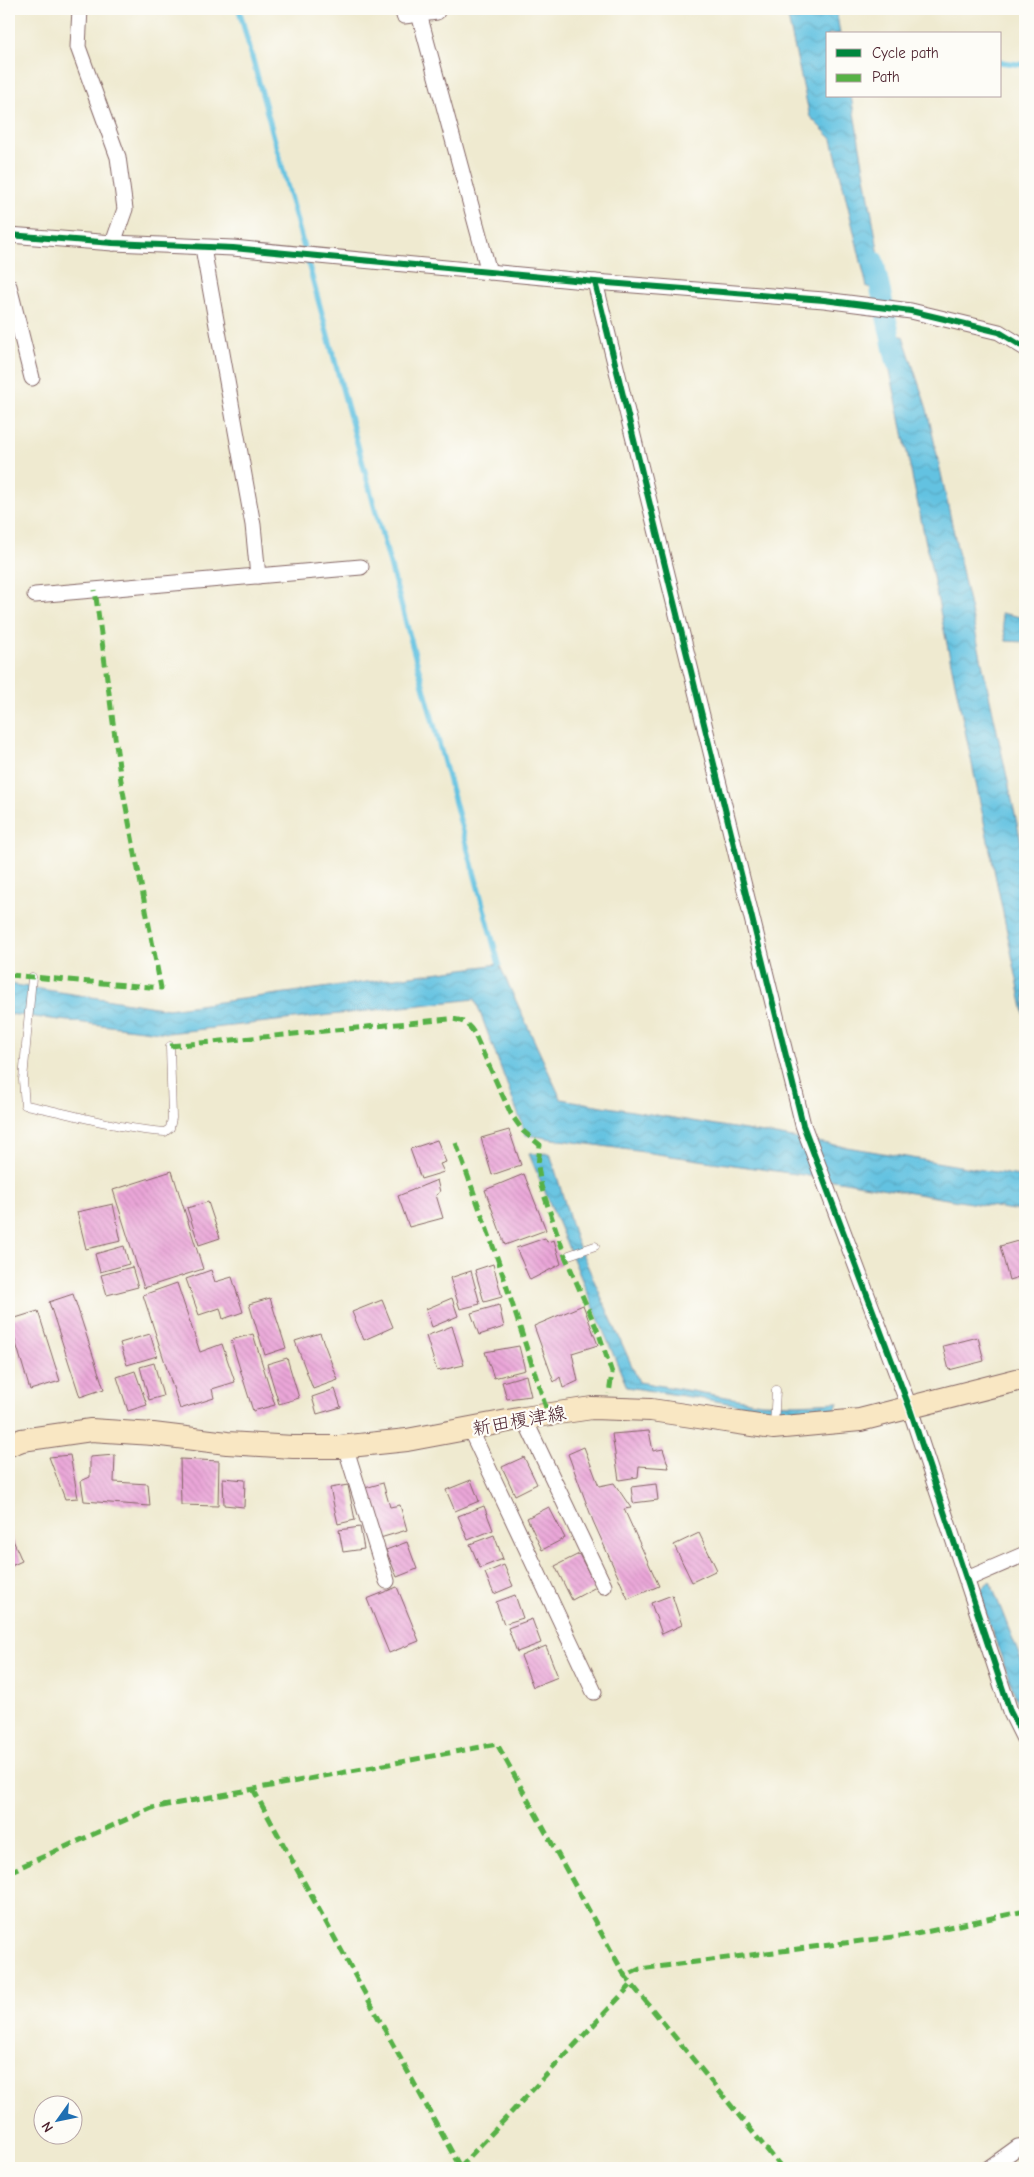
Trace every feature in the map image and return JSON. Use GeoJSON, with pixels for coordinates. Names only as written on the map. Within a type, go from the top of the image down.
{"type":"FeatureCollection","features":[{"type":"Feature","properties":{"kind":"main road","name":"新田榎津線"},"geometry":{"type":"LineString","coordinates":[[9,1445],[22,1440],[91,1430],[154,1434],[227,1443],[293,1447],[345,1446],[407,1440],[524,1418],[592,1408],[651,1410],[774,1428],[860,1420],[910,1409],[1025,1378]]}},
{"type":"Feature","properties":{"kind":"street"},"geometry":{"type":"LineString","coordinates":[[80,9],[78,47],[118,157],[125,209],[113,243]]}},
{"type":"Feature","properties":{"kind":"street"},"geometry":{"type":"LineString","coordinates":[[437,12],[412,15],[489,272]]}},
{"type":"Feature","properties":{"kind":"street"},"geometry":{"type":"LineString","coordinates":[[9,235],[113,243],[233,248],[867,305],[911,311],[999,332],[1025,348]]}},
{"type":"Feature","properties":{"kind":"street"},"geometry":{"type":"LineString","coordinates":[[203,248],[253,525],[258,576]]}},
{"type":"Feature","properties":{"kind":"street"},"geometry":{"type":"LineString","coordinates":[[595,282],[808,1138],[910,1409],[915,1430],[967,1579],[1010,1711],[1025,1741]]}},
{"type":"Feature","properties":{"kind":"street"},"geometry":{"type":"LineString","coordinates":[[9,286],[32,378]]}},
{"type":"Feature","properties":{"kind":"street"},"geometry":{"type":"LineString","coordinates":[[35,595],[361,567]]}},
{"type":"Feature","properties":{"kind":"street"},"geometry":{"type":"LineString","coordinates":[[524,1418],[604,1586]]}},
{"type":"Feature","properties":{"kind":"street"},"geometry":{"type":"LineString","coordinates":[[470,1428],[594,1692]]}},
{"type":"Feature","properties":{"kind":"street"},"geometry":{"type":"LineString","coordinates":[[345,1446],[387,1582]]}},
{"type":"Feature","properties":{"kind":"street"},"geometry":{"type":"LineString","coordinates":[[967,1579],[1025,1554]]}},
{"type":"Feature","properties":{"kind":"street"},"geometry":{"type":"LineString","coordinates":[[989,2168],[1018,2147],[1025,2146]]}},
{"type":"Feature","properties":{"kind":"lane"},"geometry":{"type":"LineString","coordinates":[[32,977],[23,1080],[24,1105],[56,1110],[152,1132],[165,1132],[170,1128],[172,1118],[170,1046]]}},
{"type":"Feature","properties":{"kind":"lane"},"geometry":{"type":"LineString","coordinates":[[569,1255],[595,1246]]}},
{"type":"Feature","properties":{"kind":"lane"},"geometry":{"type":"LineString","coordinates":[[774,1428],[776,1390]]}},
{"type":"Feature","properties":{"kind":"water"},"geometry":{"type":"Polygon","coordinates":[[[786,9],[836,9],[840,32],[826,32],[826,98],[851,98],[885,289],[867,287],[832,139],[810,117],[786,9]]]}},
{"type":"Feature","properties":{"kind":"water"},"geometry":{"type":"Polygon","coordinates":[[[903,336],[927,409],[1025,860],[1025,1018],[883,337],[903,336]]]}},
{"type":"Feature","properties":{"kind":"water"},"geometry":{"type":"Polygon","coordinates":[[[1001,613],[1025,618],[1025,642],[1006,641],[1001,613]]]}},
{"type":"Feature","properties":{"kind":"water"},"geometry":{"type":"Polygon","coordinates":[[[499,964],[561,1099],[1025,1177],[1025,1212],[803,1175],[526,1135],[475,999],[168,1033],[9,1014],[9,984],[168,1009],[499,964]]]}},
{"type":"Feature","properties":{"kind":"water"},"geometry":{"type":"Polygon","coordinates":[[[550,1153],[576,1240],[639,1382],[761,1403],[838,1402],[835,1411],[798,1414],[627,1387],[529,1154],[550,1153]]]}},
{"type":"Feature","properties":{"kind":"water"},"geometry":{"type":"Polygon","coordinates":[[[990,1581],[1025,1670],[1025,1723],[978,1592],[990,1581]]]}},
{"type":"Feature","properties":{"kind":"building"},"geometry":{"type":"Polygon","coordinates":[[[509,1130],[521,1165],[492,1175],[481,1138],[509,1130]]]}},
{"type":"Feature","properties":{"kind":"building"},"geometry":{"type":"Polygon","coordinates":[[[437,1140],[446,1162],[440,1164],[444,1172],[421,1179],[410,1149],[437,1140]]]}},
{"type":"Feature","properties":{"kind":"building"},"geometry":{"type":"Polygon","coordinates":[[[172,1171],[203,1269],[144,1288],[113,1190],[172,1171]]]}},
{"type":"Feature","properties":{"kind":"building"},"geometry":{"type":"Polygon","coordinates":[[[524,1174],[546,1230],[505,1245],[485,1190],[524,1174]]]}},
{"type":"Feature","properties":{"kind":"building"},"geometry":{"type":"Polygon","coordinates":[[[437,1180],[440,1192],[436,1195],[443,1218],[409,1227],[398,1196],[437,1180]]]}},
{"type":"Feature","properties":{"kind":"building"},"geometry":{"type":"Polygon","coordinates":[[[208,1202],[220,1238],[199,1245],[187,1208],[208,1202]]]}},
{"type":"Feature","properties":{"kind":"building"},"geometry":{"type":"Polygon","coordinates":[[[113,1204],[121,1241],[86,1249],[77,1212],[113,1204]]]}},
{"type":"Feature","properties":{"kind":"building"},"geometry":{"type":"Polygon","coordinates":[[[545,1238],[547,1242],[554,1240],[561,1264],[530,1280],[516,1248],[545,1238]]]}},
{"type":"Feature","properties":{"kind":"building"},"geometry":{"type":"Polygon","coordinates":[[[1025,1239],[1025,1275],[1009,1280],[1000,1246],[1025,1239]]]}},
{"type":"Feature","properties":{"kind":"building"},"geometry":{"type":"Polygon","coordinates":[[[124,1246],[129,1264],[100,1272],[95,1254],[124,1246]]]}},
{"type":"Feature","properties":{"kind":"building"},"geometry":{"type":"Polygon","coordinates":[[[493,1264],[502,1297],[484,1302],[475,1270],[493,1264]]]}},
{"type":"Feature","properties":{"kind":"building"},"geometry":{"type":"Polygon","coordinates":[[[132,1267],[138,1287],[107,1295],[101,1275],[132,1267]]]}},
{"type":"Feature","properties":{"kind":"building"},"geometry":{"type":"Polygon","coordinates":[[[211,1270],[215,1282],[232,1277],[243,1312],[223,1319],[220,1308],[199,1315],[186,1279],[211,1270]]]}},
{"type":"Feature","properties":{"kind":"building"},"geometry":{"type":"Polygon","coordinates":[[[471,1271],[480,1304],[460,1309],[450,1278],[471,1271]]]}},
{"type":"Feature","properties":{"kind":"building"},"geometry":{"type":"Polygon","coordinates":[[[177,1283],[200,1352],[222,1344],[235,1382],[212,1389],[214,1398],[180,1409],[143,1295],[177,1283]]]}},
{"type":"Feature","properties":{"kind":"building"},"geometry":{"type":"Polygon","coordinates":[[[73,1294],[104,1389],[80,1397],[49,1302],[73,1294]]]}},
{"type":"Feature","properties":{"kind":"building"},"geometry":{"type":"Polygon","coordinates":[[[270,1298],[286,1348],[265,1355],[249,1304],[270,1298]]]}},
{"type":"Feature","properties":{"kind":"building"},"geometry":{"type":"Polygon","coordinates":[[[452,1298],[458,1316],[432,1327],[426,1309],[452,1298]]]}},
{"type":"Feature","properties":{"kind":"building"},"geometry":{"type":"Polygon","coordinates":[[[382,1300],[393,1327],[364,1340],[352,1312],[382,1300]]]}},
{"type":"Feature","properties":{"kind":"building"},"geometry":{"type":"Polygon","coordinates":[[[499,1305],[504,1327],[479,1335],[471,1313],[499,1305]]]}},
{"type":"Feature","properties":{"kind":"building"},"geometry":{"type":"Polygon","coordinates":[[[583,1305],[598,1345],[572,1353],[578,1381],[563,1388],[560,1377],[554,1382],[534,1326],[583,1305]]]}},
{"type":"Feature","properties":{"kind":"building"},"geometry":{"type":"Polygon","coordinates":[[[38,1311],[60,1381],[30,1390],[9,1320],[38,1311]]]}},
{"type":"Feature","properties":{"kind":"building"},"geometry":{"type":"Polygon","coordinates":[[[452,1326],[464,1365],[437,1371],[426,1336],[452,1326]]]}},
{"type":"Feature","properties":{"kind":"building"},"geometry":{"type":"Polygon","coordinates":[[[320,1333],[338,1380],[313,1389],[295,1341],[320,1333]]]}},
{"type":"Feature","properties":{"kind":"building"},"geometry":{"type":"Polygon","coordinates":[[[150,1334],[157,1356],[127,1365],[120,1343],[150,1334]]]}},
{"type":"Feature","properties":{"kind":"building"},"geometry":{"type":"Polygon","coordinates":[[[253,1334],[275,1405],[253,1411],[231,1340],[253,1334]]]}},
{"type":"Feature","properties":{"kind":"building"},"geometry":{"type":"Polygon","coordinates":[[[978,1337],[984,1361],[949,1370],[943,1346],[978,1337]]]}},
{"type":"Feature","properties":{"kind":"building"},"geometry":{"type":"Polygon","coordinates":[[[519,1346],[525,1370],[494,1378],[485,1352],[519,1346]]]}},
{"type":"Feature","properties":{"kind":"building"},"geometry":{"type":"Polygon","coordinates":[[[287,1358],[299,1398],[279,1404],[267,1364],[287,1358]]]}},
{"type":"Feature","properties":{"kind":"building"},"geometry":{"type":"Polygon","coordinates":[[[154,1363],[163,1396],[149,1400],[140,1367],[154,1363]]]}},
{"type":"Feature","properties":{"kind":"building"},"geometry":{"type":"Polygon","coordinates":[[[135,1371],[147,1405],[128,1411],[117,1377],[135,1371]]]}},
{"type":"Feature","properties":{"kind":"building"},"geometry":{"type":"Polygon","coordinates":[[[526,1375],[531,1396],[507,1399],[502,1382],[526,1375]]]}},
{"type":"Feature","properties":{"kind":"building"},"geometry":{"type":"Polygon","coordinates":[[[335,1389],[341,1407],[317,1414],[312,1397],[335,1389]]]}},
{"type":"Feature","properties":{"kind":"building"},"geometry":{"type":"Polygon","coordinates":[[[649,1431],[653,1451],[663,1449],[669,1468],[639,1466],[638,1477],[619,1480],[612,1434],[649,1431]]]}},
{"type":"Feature","properties":{"kind":"building"},"geometry":{"type":"Polygon","coordinates":[[[584,1447],[599,1486],[614,1483],[631,1508],[624,1509],[659,1586],[628,1599],[593,1521],[568,1454],[584,1447]]]}},
{"type":"Feature","properties":{"kind":"building"},"geometry":{"type":"Polygon","coordinates":[[[70,1455],[78,1498],[65,1499],[49,1457],[70,1455]]]}},
{"type":"Feature","properties":{"kind":"building"},"geometry":{"type":"Polygon","coordinates":[[[115,1455],[114,1482],[148,1484],[150,1506],[84,1501],[81,1481],[90,1477],[90,1457],[115,1455]]]}},
{"type":"Feature","properties":{"kind":"building"},"geometry":{"type":"Polygon","coordinates":[[[524,1457],[537,1484],[515,1495],[502,1467],[524,1457]]]}},
{"type":"Feature","properties":{"kind":"building"},"geometry":{"type":"Polygon","coordinates":[[[180,1459],[219,1461],[218,1506],[181,1505],[180,1459]]]}},
{"type":"Feature","properties":{"kind":"building"},"geometry":{"type":"Polygon","coordinates":[[[223,1478],[245,1480],[244,1507],[224,1505],[223,1478]]]}},
{"type":"Feature","properties":{"kind":"building"},"geometry":{"type":"Polygon","coordinates":[[[471,1480],[479,1501],[455,1511],[446,1490],[471,1480]]]}},
{"type":"Feature","properties":{"kind":"building"},"geometry":{"type":"Polygon","coordinates":[[[383,1483],[390,1507],[400,1505],[407,1530],[380,1538],[365,1488],[383,1483]]]}},
{"type":"Feature","properties":{"kind":"building"},"geometry":{"type":"Polygon","coordinates":[[[656,1484],[658,1500],[633,1503],[631,1487],[656,1484]]]}},
{"type":"Feature","properties":{"kind":"building"},"geometry":{"type":"Polygon","coordinates":[[[348,1485],[355,1520],[338,1524],[330,1488],[348,1485]]]}},
{"type":"Feature","properties":{"kind":"building"},"geometry":{"type":"Polygon","coordinates":[[[484,1506],[493,1530],[468,1540],[458,1516],[484,1506]]]}},
{"type":"Feature","properties":{"kind":"building"},"geometry":{"type":"Polygon","coordinates":[[[549,1507],[565,1538],[542,1550],[527,1518],[549,1507]]]}},
{"type":"Feature","properties":{"kind":"building"},"geometry":{"type":"Polygon","coordinates":[[[360,1527],[364,1549],[343,1552],[339,1530],[360,1527]]]}},
{"type":"Feature","properties":{"kind":"building"},"geometry":{"type":"Polygon","coordinates":[[[699,1533],[717,1570],[692,1582],[674,1545],[699,1533]]]}},
{"type":"Feature","properties":{"kind":"building"},"geometry":{"type":"Polygon","coordinates":[[[9,1534],[22,1561],[9,1567],[9,1534]]]}},
{"type":"Feature","properties":{"kind":"building"},"geometry":{"type":"Polygon","coordinates":[[[494,1535],[503,1559],[480,1568],[470,1544],[494,1535]]]}},
{"type":"Feature","properties":{"kind":"building"},"geometry":{"type":"Polygon","coordinates":[[[407,1542],[417,1569],[397,1577],[386,1550],[407,1542]]]}},
{"type":"Feature","properties":{"kind":"building"},"geometry":{"type":"Polygon","coordinates":[[[579,1554],[596,1587],[572,1600],[555,1566],[579,1554]]]}},
{"type":"Feature","properties":{"kind":"building"},"geometry":{"type":"Polygon","coordinates":[[[504,1565],[513,1586],[494,1594],[485,1573],[504,1565]]]}},
{"type":"Feature","properties":{"kind":"building"},"geometry":{"type":"Polygon","coordinates":[[[397,1587],[419,1641],[389,1653],[367,1599],[397,1587]]]}},
{"type":"Feature","properties":{"kind":"building"},"geometry":{"type":"Polygon","coordinates":[[[515,1595],[523,1618],[504,1624],[496,1602],[515,1595]]]}},
{"type":"Feature","properties":{"kind":"building"},"geometry":{"type":"Polygon","coordinates":[[[672,1595],[682,1625],[662,1634],[651,1603],[672,1595]]]}},
{"type":"Feature","properties":{"kind":"building"},"geometry":{"type":"Polygon","coordinates":[[[532,1619],[541,1643],[517,1652],[508,1628],[532,1619]]]}},
{"type":"Feature","properties":{"kind":"building"},"geometry":{"type":"Polygon","coordinates":[[[546,1646],[558,1677],[533,1687],[521,1656],[546,1646]]]}},
{"type":"Feature","properties":{"kind":"waterway"},"geometry":{"type":"LineString","coordinates":[[239,9],[499,964]]}},
{"type":"Feature","properties":{"kind":"waterway"},"geometry":{"type":"LineString","coordinates":[[1002,62],[1025,65]]}},
{"type":"Feature","properties":{"kind":"waterway"},"geometry":{"type":"LineString","coordinates":[[874,261],[896,362]]}},
{"type":"Feature","properties":{"kind":"marked path"},"geometry":{"type":"LineString","coordinates":[[9,975],[161,988],[121,781],[95,590]]}},
{"type":"Feature","properties":{"kind":"marked path"},"geometry":{"type":"LineString","coordinates":[[170,1046],[449,1019],[467,1024],[474,1033],[511,1114],[523,1131],[540,1145],[538,1166],[541,1186],[565,1256],[599,1334],[612,1373],[609,1394]]}},
{"type":"Feature","properties":{"kind":"marked path"},"geometry":{"type":"LineString","coordinates":[[456,1143],[499,1263],[548,1414]]}},
{"type":"Feature","properties":{"kind":"marked path"},"geometry":{"type":"LineString","coordinates":[[9,1872],[152,1808],[497,1744],[625,1976]]}},
{"type":"Feature","properties":{"kind":"marked path"},"geometry":{"type":"LineString","coordinates":[[253,1789],[460,2167]]}},
{"type":"Feature","properties":{"kind":"marked path"},"geometry":{"type":"LineString","coordinates":[[782,2168],[625,1976],[640,1969],[916,1934],[1025,1911]]}},
{"type":"Feature","properties":{"kind":"marked path"},"geometry":{"type":"LineString","coordinates":[[459,2168],[632,1984]]}},
{"type":"Feature","properties":{"kind":"cycle path"},"geometry":{"type":"LineString","coordinates":[[9,235],[113,243],[233,248],[595,282],[824,300],[911,311],[999,332],[1025,348]]}},
{"type":"Feature","properties":{"kind":"cycle path"},"geometry":{"type":"LineString","coordinates":[[595,282],[803,1125],[910,1409],[1010,1711],[1025,1741]]}}]}
